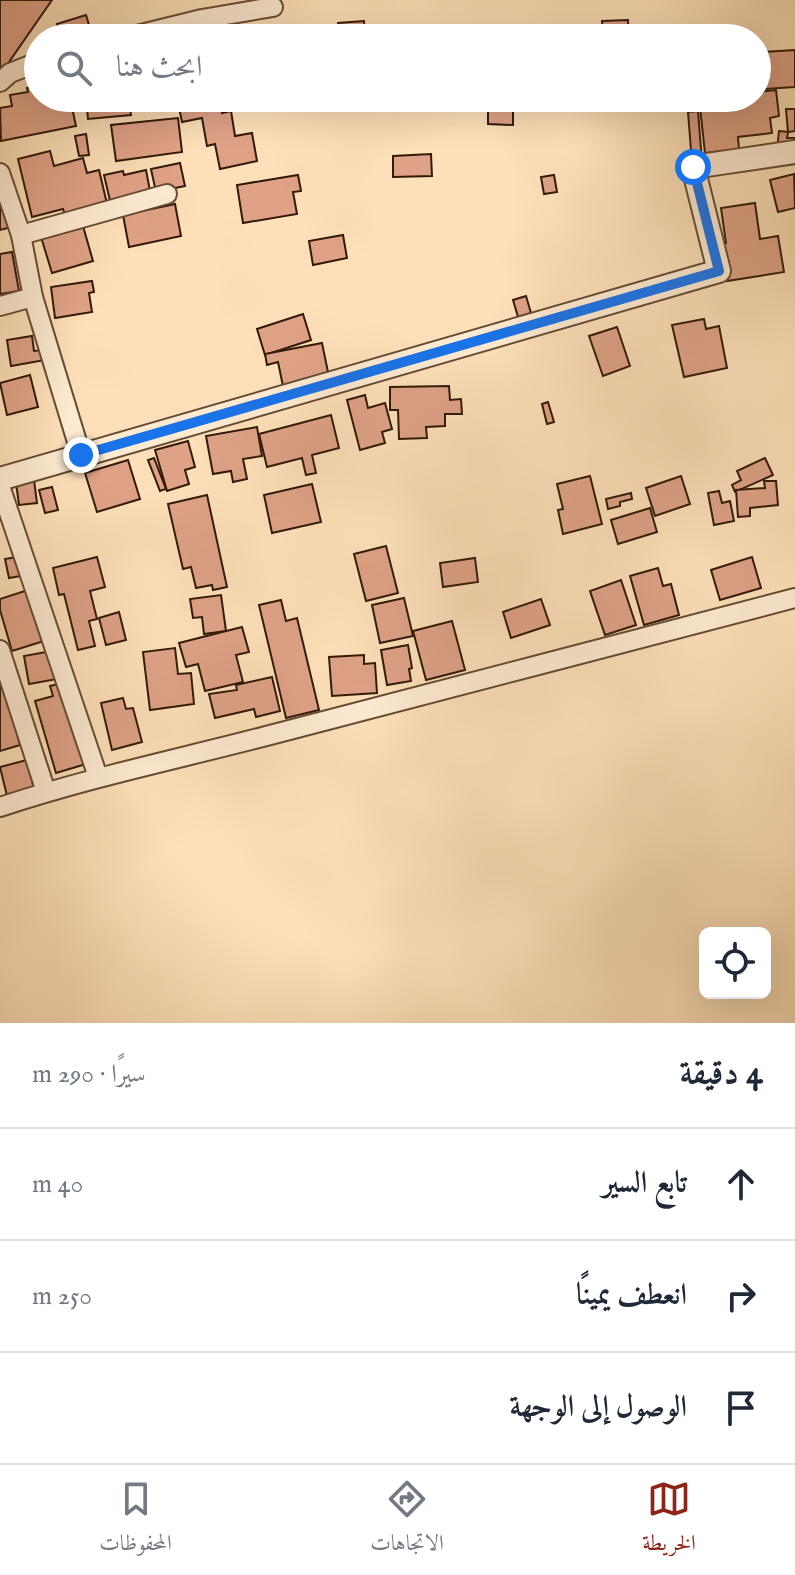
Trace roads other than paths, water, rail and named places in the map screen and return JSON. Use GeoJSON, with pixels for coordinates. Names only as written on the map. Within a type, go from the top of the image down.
{"type":"FeatureCollection","features":[{"type":"Feature","properties":{"kind":"street"},"geometry":{"type":"LineString","coordinates":[[182,24],[273,7]]}},
{"type":"Feature","properties":{"kind":"street"},"geometry":{"type":"LineString","coordinates":[[0,82],[10,73],[24,68]]}},
{"type":"Feature","properties":{"kind":"street"},"geometry":{"type":"LineString","coordinates":[[0,479],[719,271],[693,167],[795,152]]}},
{"type":"Feature","properties":{"kind":"street"},"geometry":{"type":"LineString","coordinates":[[0,173],[21,235],[33,297],[81,455]]}},
{"type":"Feature","properties":{"kind":"street"},"geometry":{"type":"LineString","coordinates":[[21,235],[167,194]]}},
{"type":"Feature","properties":{"kind":"street"},"geometry":{"type":"LineString","coordinates":[[0,306],[33,297]]}},
{"type":"Feature","properties":{"kind":"street"},"geometry":{"type":"LineString","coordinates":[[0,486],[98,777]]}},
{"type":"Feature","properties":{"kind":"street"},"geometry":{"type":"LineString","coordinates":[[0,807],[98,777],[217,749],[795,598]]}},
{"type":"Feature","properties":{"kind":"street"},"geometry":{"type":"LineString","coordinates":[[0,650],[46,792]]}}]}
